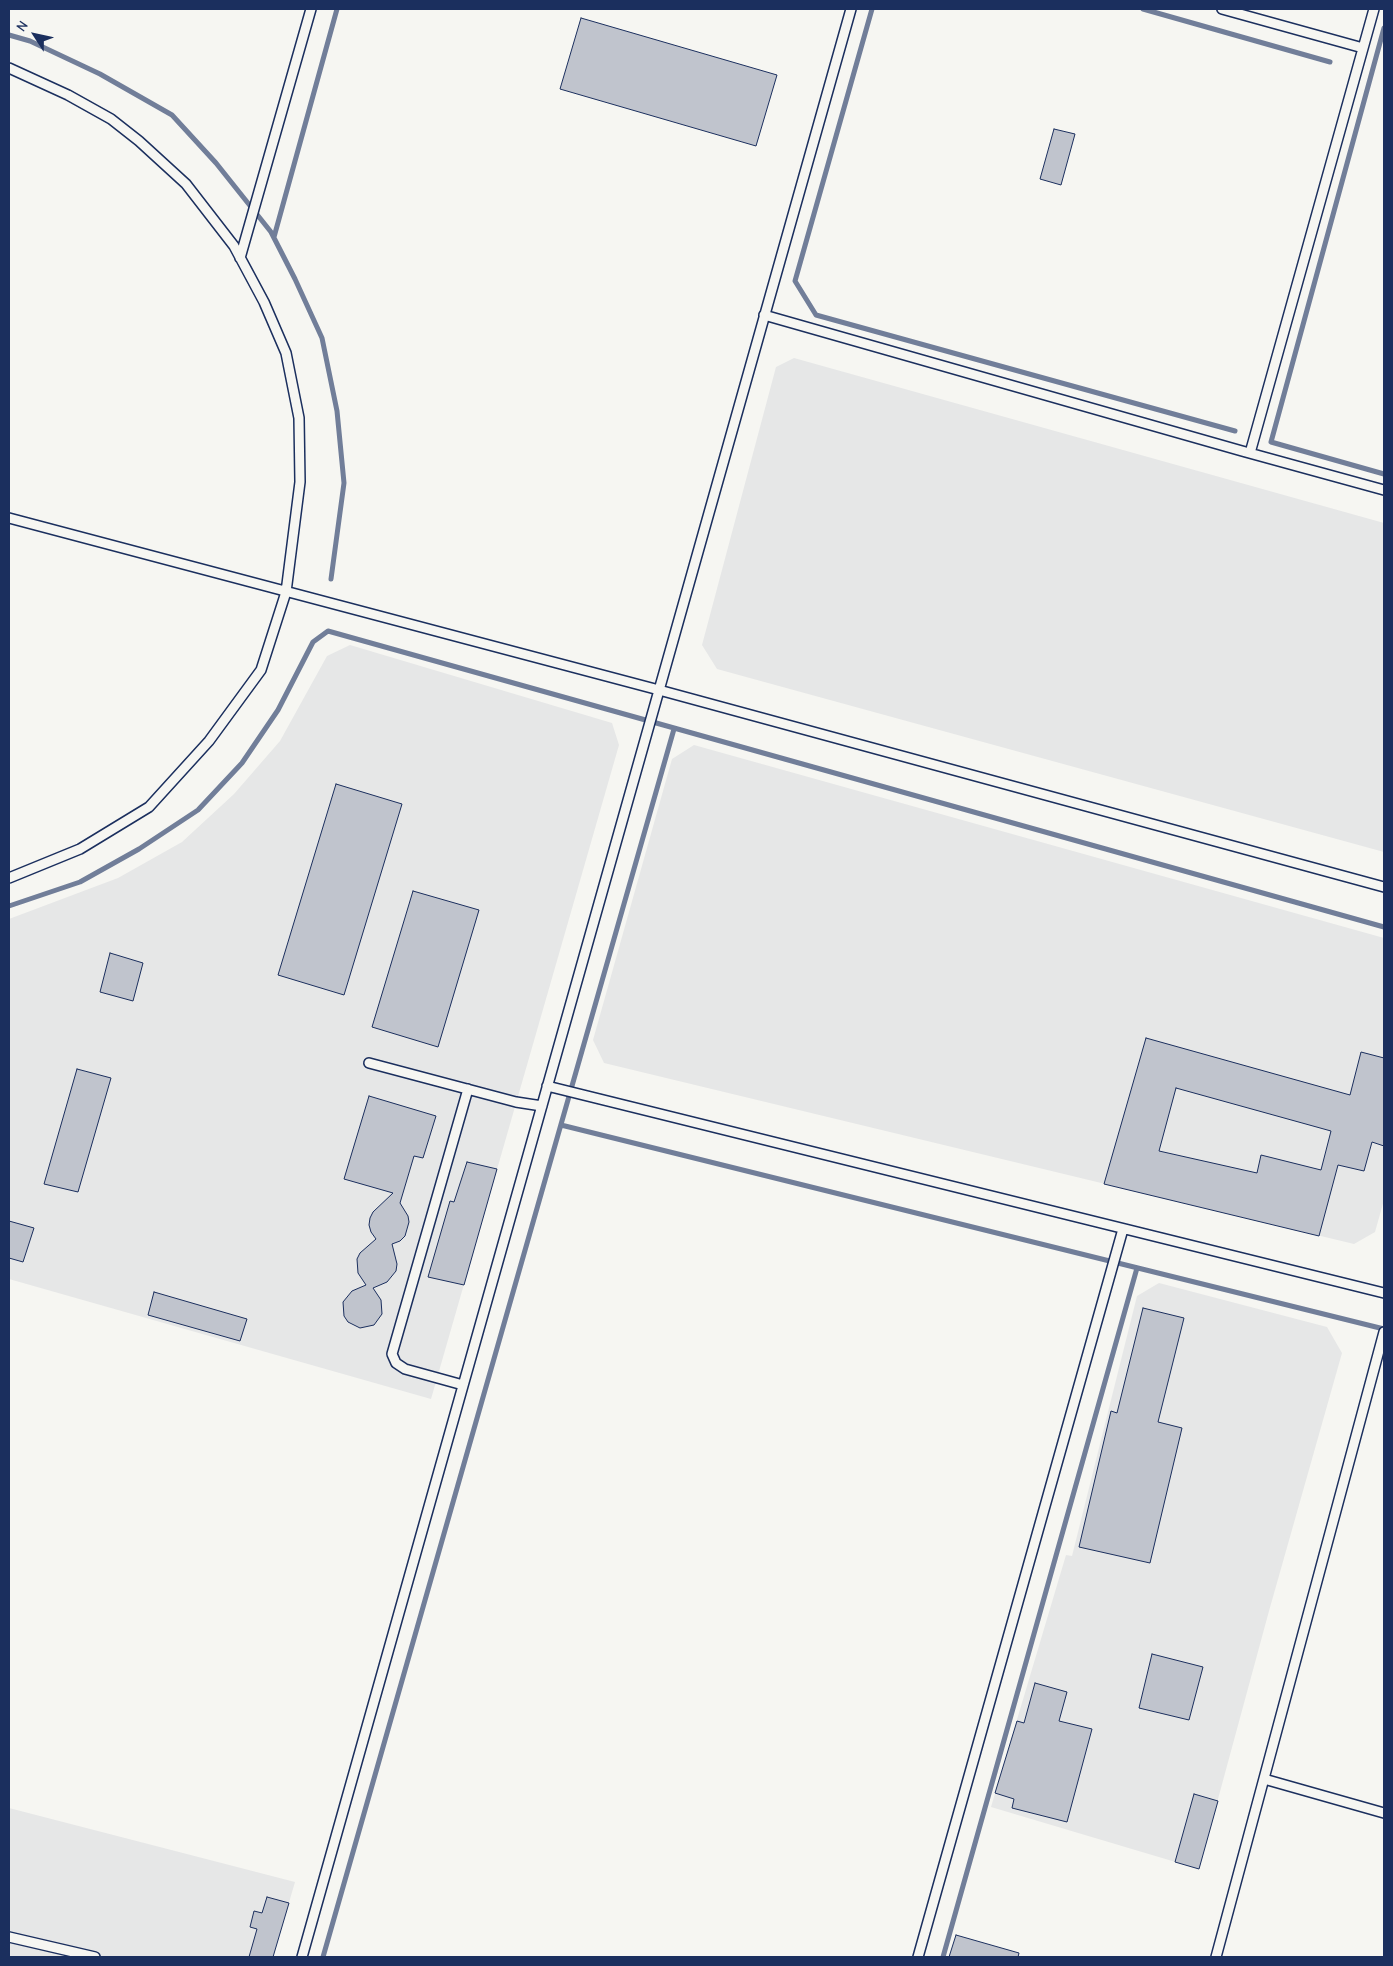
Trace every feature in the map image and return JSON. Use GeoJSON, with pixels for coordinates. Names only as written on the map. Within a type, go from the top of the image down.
{"type":"FeatureCollection","features":[{"type":"Feature","properties":{"kind":"lane"},"geometry":{"type":"LineString","coordinates":[[240,258],[311,9]]}},
{"type":"Feature","properties":{"kind":"lane"},"geometry":{"type":"LineString","coordinates":[[302,1957],[851,9]]}},
{"type":"Feature","properties":{"kind":"lane"},"geometry":{"type":"LineString","coordinates":[[1222,9],[1363,48]]}},
{"type":"Feature","properties":{"kind":"lane"},"geometry":{"type":"LineString","coordinates":[[1250,453],[1374,9]]}},
{"type":"Feature","properties":{"kind":"lane"},"geometry":{"type":"LineString","coordinates":[[9,70],[68,95],[112,119],[186,184],[234,246],[264,302],[286,353],[299,418],[300,482],[286,592],[261,670],[209,741],[149,807],[80,849],[9,878]]}},
{"type":"Feature","properties":{"kind":"lane"},"geometry":{"type":"LineString","coordinates":[[764,315],[1384,490]]}},
{"type":"Feature","properties":{"kind":"lane"},"geometry":{"type":"LineString","coordinates":[[9,518],[659,690],[1384,887]]}},
{"type":"Feature","properties":{"kind":"lane"},"geometry":{"type":"LineString","coordinates":[[370,1063],[516,1102],[542,1106]]}},
{"type":"Feature","properties":{"kind":"lane"},"geometry":{"type":"LineString","coordinates":[[547,1086],[1384,1293]]}},
{"type":"Feature","properties":{"kind":"lane"},"geometry":{"type":"LineString","coordinates":[[463,1385],[405,1369],[396,1363],[392,1354],[468,1089]]}},
{"type":"Feature","properties":{"kind":"lane"},"geometry":{"type":"LineString","coordinates":[[918,1957],[1124,1229]]}},
{"type":"Feature","properties":{"kind":"lane"},"geometry":{"type":"LineString","coordinates":[[1216,1957],[1384,1332]]}},
{"type":"Feature","properties":{"kind":"lane"},"geometry":{"type":"LineString","coordinates":[[1264,1779],[1384,1813]]}},
{"type":"Feature","properties":{"kind":"lane"},"geometry":{"type":"LineString","coordinates":[[9,1937],[94,1957]]}},
{"type":"Feature","properties":{"kind":"shaded area"},"geometry":{"type":"Polygon","coordinates":[[[794,358],[1384,523],[1384,852],[717,669],[702,645],[776,367],[794,358]]]}},
{"type":"Feature","properties":{"kind":"shaded area"},"geometry":{"type":"Polygon","coordinates":[[[350,645],[612,723],[619,745],[431,1399],[9,1279],[9,919],[118,878],[182,842],[234,794],[280,741],[327,656],[350,645]]]}},
{"type":"Feature","properties":{"kind":"shaded area"},"geometry":{"type":"Polygon","coordinates":[[[694,745],[1384,938],[1384,1200],[1375,1232],[1354,1244],[604,1063],[593,1040],[672,759],[694,745]]]}},
{"type":"Feature","properties":{"kind":"shaded area"},"geometry":{"type":"Polygon","coordinates":[[[1159,1283],[1327,1327],[1342,1353],[1199,1869],[991,1807],[1066,1555],[1072,1556],[1137,1296],[1159,1283]]]}},
{"type":"Feature","properties":{"kind":"shaded area"},"geometry":{"type":"Polygon","coordinates":[[[9,1808],[295,1882],[273,1957],[9,1957],[9,1808]]]}},
{"type":"Feature","properties":{"kind":"building"},"geometry":{"type":"Polygon","coordinates":[[[581,18],[777,75],[756,146],[560,89],[581,18]]]}},
{"type":"Feature","properties":{"kind":"building"},"geometry":{"type":"Polygon","coordinates":[[[1054,129],[1075,134],[1061,185],[1040,179],[1054,129]]]}},
{"type":"Feature","properties":{"kind":"building"},"geometry":{"type":"Polygon","coordinates":[[[336,784],[402,804],[344,995],[278,975],[336,784]]]}},
{"type":"Feature","properties":{"kind":"building"},"geometry":{"type":"Polygon","coordinates":[[[413,891],[479,910],[438,1047],[372,1027],[413,891]]]}},
{"type":"Feature","properties":{"kind":"building"},"geometry":{"type":"Polygon","coordinates":[[[110,953],[143,963],[133,1001],[100,992],[110,953]]]}},
{"type":"Feature","properties":{"kind":"building"},"geometry":{"type":"Polygon","coordinates":[[[1146,1038],[1350,1095],[1361,1052],[1384,1058],[1384,1146],[1372,1142],[1364,1171],[1338,1165],[1319,1236],[1104,1184],[1146,1038]],[[1176,1088],[1159,1151],[1257,1173],[1261,1155],[1321,1170],[1331,1131],[1176,1088]]]}},
{"type":"Feature","properties":{"kind":"building"},"geometry":{"type":"Polygon","coordinates":[[[77,1069],[111,1078],[78,1192],[44,1184],[77,1069]]]}},
{"type":"Feature","properties":{"kind":"building"},"geometry":{"type":"Polygon","coordinates":[[[369,1096],[436,1116],[423,1158],[414,1156],[400,1203],[408,1216],[409,1222],[405,1236],[400,1241],[392,1244],[397,1264],[396,1271],[387,1282],[373,1288],[381,1300],[382,1314],[374,1325],[360,1328],[348,1322],[344,1316],[343,1302],[352,1291],[366,1285],[358,1273],[357,1259],[360,1253],[376,1239],[369,1225],[373,1212],[393,1193],[344,1179],[369,1096]]]}},
{"type":"Feature","properties":{"kind":"building"},"geometry":{"type":"Polygon","coordinates":[[[467,1162],[497,1169],[464,1285],[428,1277],[450,1201],[454,1202],[467,1162]]]}},
{"type":"Feature","properties":{"kind":"building"},"geometry":{"type":"Polygon","coordinates":[[[9,1221],[34,1228],[23,1262],[9,1258],[9,1221]]]}},
{"type":"Feature","properties":{"kind":"building"},"geometry":{"type":"Polygon","coordinates":[[[154,1292],[247,1319],[240,1341],[148,1315],[154,1292]]]}},
{"type":"Feature","properties":{"kind":"building"},"geometry":{"type":"Polygon","coordinates":[[[1143,1308],[1184,1318],[1158,1422],[1182,1428],[1150,1563],[1079,1547],[1111,1411],[1117,1413],[1143,1308]]]}},
{"type":"Feature","properties":{"kind":"building"},"geometry":{"type":"Polygon","coordinates":[[[1152,1654],[1203,1667],[1189,1720],[1139,1708],[1152,1654]]]}},
{"type":"Feature","properties":{"kind":"building"},"geometry":{"type":"Polygon","coordinates":[[[1035,1683],[1067,1692],[1059,1721],[1092,1729],[1067,1822],[1012,1808],[1014,1799],[995,1793],[1017,1721],[1024,1723],[1035,1683]]]}},
{"type":"Feature","properties":{"kind":"building"},"geometry":{"type":"Polygon","coordinates":[[[1194,1794],[1218,1801],[1199,1869],[1175,1862],[1194,1794]]]}},
{"type":"Feature","properties":{"kind":"building"},"geometry":{"type":"Polygon","coordinates":[[[267,1897],[289,1903],[273,1957],[249,1957],[257,1929],[250,1927],[254,1911],[262,1913],[267,1897]]]}},
{"type":"Feature","properties":{"kind":"building"},"geometry":{"type":"Polygon","coordinates":[[[956,1935],[1019,1953],[1018,1957],[949,1957],[956,1935]]]}},
{"type":"Feature","properties":{"kind":"waterway"},"geometry":{"type":"LineString","coordinates":[[274,237],[337,9]]}},
{"type":"Feature","properties":{"kind":"waterway"},"geometry":{"type":"LineString","coordinates":[[872,9],[795,281],[816,315],[1235,431]]}},
{"type":"Feature","properties":{"kind":"waterway"},"geometry":{"type":"LineString","coordinates":[[1143,9],[1330,62]]}},
{"type":"Feature","properties":{"kind":"waterway"},"geometry":{"type":"LineString","coordinates":[[1384,28],[1271,442],[1384,474]]}},
{"type":"Feature","properties":{"kind":"waterway"},"geometry":{"type":"LineString","coordinates":[[9,35],[30,41],[100,74],[172,115],[216,163],[271,232],[322,338],[337,411],[344,483],[331,579]]}},
{"type":"Feature","properties":{"kind":"waterway"},"geometry":{"type":"LineString","coordinates":[[9,906],[80,882],[139,849],[198,810],[242,763],[278,710],[313,642],[328,631],[1384,927]]}},
{"type":"Feature","properties":{"kind":"waterway"},"geometry":{"type":"LineString","coordinates":[[323,1957],[674,729]]}},
{"type":"Feature","properties":{"kind":"waterway"},"geometry":{"type":"LineString","coordinates":[[561,1125],[1384,1329]]}},
{"type":"Feature","properties":{"kind":"waterway"},"geometry":{"type":"LineString","coordinates":[[943,1957],[1137,1268]]}}]}
